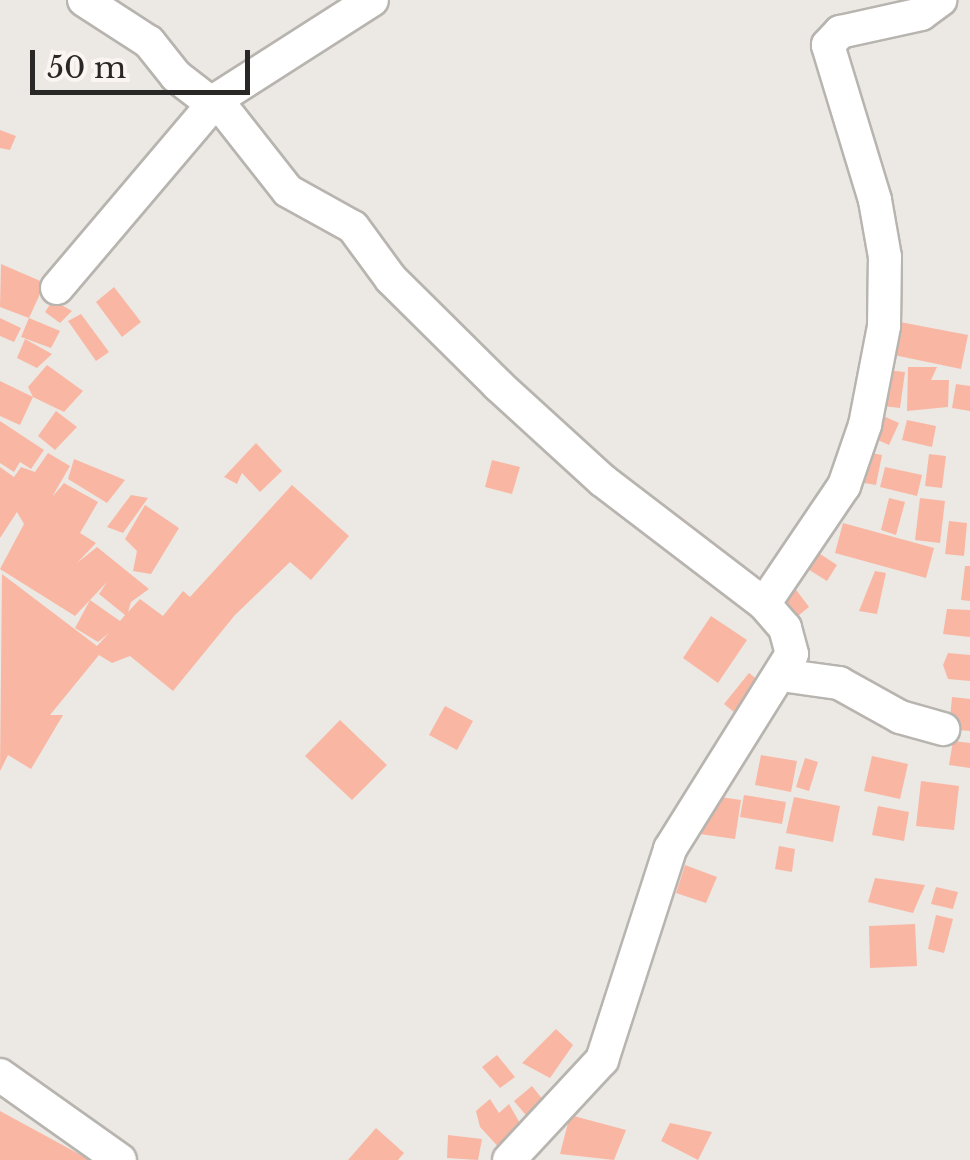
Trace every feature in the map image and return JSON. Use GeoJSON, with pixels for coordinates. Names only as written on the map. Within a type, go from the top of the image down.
{"type":"FeatureCollection","features":[{"type":"Feature","properties":{"kind":"street"},"geometry":{"type":"LineString","coordinates":[[84,0],[137,33],[176,76],[216,102],[288,191],[344,218],[391,279],[524,409],[650,520],[764,604],[790,638],[792,654],[780,676],[664,860],[602,1060],[509,1160]]}},
{"type":"Feature","properties":{"kind":"street"},"geometry":{"type":"LineString","coordinates":[[57,288],[216,102],[372,0]]}},
{"type":"Feature","properties":{"kind":"street"},"geometry":{"type":"LineString","coordinates":[[764,604],[844,486],[865,425],[884,326],[885,257],[875,200],[828,45],[840,32],[921,14],[940,0]]}},
{"type":"Feature","properties":{"kind":"street"},"geometry":{"type":"LineString","coordinates":[[780,676],[838,683],[900,716],[943,729]]}},
{"type":"Feature","properties":{"kind":"street"},"geometry":{"type":"LineString","coordinates":[[0,1075],[120,1160]]}},
{"type":"Feature","properties":{"kind":"building"},"geometry":{"type":"Polygon","coordinates":[[[0,130],[16,136],[10,150],[0,148],[0,130]]]}},
{"type":"Feature","properties":{"kind":"building"},"geometry":{"type":"Polygon","coordinates":[[[1,264],[45,283],[29,318],[0,307],[1,264]]]}},
{"type":"Feature","properties":{"kind":"building"},"geometry":{"type":"Polygon","coordinates":[[[114,287],[141,322],[122,337],[96,302],[114,287]]]}},
{"type":"Feature","properties":{"kind":"building"},"geometry":{"type":"Polygon","coordinates":[[[53,300],[72,311],[60,323],[45,312],[53,300]]]}},
{"type":"Feature","properties":{"kind":"building"},"geometry":{"type":"Polygon","coordinates":[[[81,314],[109,352],[96,361],[68,321],[81,314]]]}},
{"type":"Feature","properties":{"kind":"building"},"geometry":{"type":"Polygon","coordinates":[[[0,318],[21,328],[14,342],[0,336],[0,318]]]}},
{"type":"Feature","properties":{"kind":"building"},"geometry":{"type":"Polygon","coordinates":[[[29,318],[60,331],[51,348],[21,337],[29,318]]]}},
{"type":"Feature","properties":{"kind":"building"},"geometry":{"type":"Polygon","coordinates":[[[900,322],[968,335],[961,369],[894,355],[900,322]]]}},
{"type":"Feature","properties":{"kind":"building"},"geometry":{"type":"Polygon","coordinates":[[[25,339],[52,354],[37,368],[17,358],[25,339]]]}},
{"type":"Feature","properties":{"kind":"building"},"geometry":{"type":"Polygon","coordinates":[[[47,365],[83,391],[64,412],[33,397],[28,387],[47,365]]]}},
{"type":"Feature","properties":{"kind":"building"},"geometry":{"type":"Polygon","coordinates":[[[908,367],[937,367],[931,380],[949,380],[948,407],[907,411],[908,367]]]}},
{"type":"Feature","properties":{"kind":"building"},"geometry":{"type":"Polygon","coordinates":[[[876,369],[905,372],[900,408],[873,405],[876,369]]]}},
{"type":"Feature","properties":{"kind":"building"},"geometry":{"type":"Polygon","coordinates":[[[0,381],[33,397],[20,425],[0,416],[0,381]]]}},
{"type":"Feature","properties":{"kind":"building"},"geometry":{"type":"Polygon","coordinates":[[[956,384],[970,386],[970,411],[952,408],[956,384]]]}},
{"type":"Feature","properties":{"kind":"building"},"geometry":{"type":"Polygon","coordinates":[[[56,411],[77,427],[55,450],[38,436],[56,411]]]}},
{"type":"Feature","properties":{"kind":"building"},"geometry":{"type":"Polygon","coordinates":[[[879,414],[899,423],[889,445],[869,436],[879,414]]]}},
{"type":"Feature","properties":{"kind":"building"},"geometry":{"type":"Polygon","coordinates":[[[907,420],[936,426],[932,447],[902,440],[907,420]]]}},
{"type":"Feature","properties":{"kind":"building"},"geometry":{"type":"Polygon","coordinates":[[[0,421],[44,450],[31,469],[20,462],[14,472],[0,463],[0,421]]]}},
{"type":"Feature","properties":{"kind":"building"},"geometry":{"type":"Polygon","coordinates":[[[256,443],[282,471],[260,492],[242,473],[237,484],[224,477],[256,443]]]}},
{"type":"Feature","properties":{"kind":"building"},"geometry":{"type":"Polygon","coordinates":[[[48,453],[70,466],[52,497],[64,483],[98,502],[80,533],[96,543],[77,563],[97,547],[149,589],[131,602],[128,612],[140,599],[163,616],[183,591],[190,597],[292,485],[349,536],[311,580],[290,562],[235,615],[173,691],[130,656],[112,663],[99,655],[50,715],[63,715],[31,769],[8,755],[0,771],[2,574],[97,646],[109,633],[98,642],[75,628],[90,600],[75,616],[0,569],[24,524],[17,512],[0,538],[0,467],[14,477],[21,467],[35,472],[48,453]],[[107,582],[90,600],[120,621],[125,615],[99,594],[107,582]]]}},
{"type":"Feature","properties":{"kind":"building"},"geometry":{"type":"Polygon","coordinates":[[[871,453],[882,455],[876,485],[864,483],[871,453]]]}},
{"type":"Feature","properties":{"kind":"building"},"geometry":{"type":"Polygon","coordinates":[[[929,454],[946,456],[942,488],[925,486],[929,454]]]}},
{"type":"Feature","properties":{"kind":"building"},"geometry":{"type":"Polygon","coordinates":[[[74,459],[125,480],[107,503],[68,479],[74,459]]]}},
{"type":"Feature","properties":{"kind":"building"},"geometry":{"type":"Polygon","coordinates":[[[492,460],[520,467],[512,494],[485,487],[492,460]]]}},
{"type":"Feature","properties":{"kind":"building"},"geometry":{"type":"Polygon","coordinates":[[[885,467],[922,475],[917,496],[880,487],[885,467]]]}},
{"type":"Feature","properties":{"kind":"building"},"geometry":{"type":"Polygon","coordinates":[[[131,495],[148,498],[123,533],[107,527],[131,495]]]}},
{"type":"Feature","properties":{"kind":"building"},"geometry":{"type":"Polygon","coordinates":[[[889,498],[905,502],[896,535],[881,530],[889,498]]]}},
{"type":"Feature","properties":{"kind":"building"},"geometry":{"type":"Polygon","coordinates":[[[920,498],[945,501],[940,543],[915,540],[920,498]]]}},
{"type":"Feature","properties":{"kind":"building"},"geometry":{"type":"Polygon","coordinates":[[[145,505],[179,528],[151,574],[133,571],[137,551],[125,539],[145,505]]]}},
{"type":"Feature","properties":{"kind":"building"},"geometry":{"type":"Polygon","coordinates":[[[949,521],[967,523],[964,556],[945,554],[949,521]]]}},
{"type":"Feature","properties":{"kind":"building"},"geometry":{"type":"Polygon","coordinates":[[[843,523],[934,548],[926,578],[835,553],[843,523]]]}},
{"type":"Feature","properties":{"kind":"building"},"geometry":{"type":"Polygon","coordinates":[[[814,550],[837,565],[827,581],[803,566],[814,550]]]}},
{"type":"Feature","properties":{"kind":"building"},"geometry":{"type":"Polygon","coordinates":[[[965,566],[970,566],[970,601],[961,600],[965,566]]]}},
{"type":"Feature","properties":{"kind":"building"},"geometry":{"type":"Polygon","coordinates":[[[875,571],[886,573],[877,614],[859,611],[875,571]]]}},
{"type":"Feature","properties":{"kind":"building"},"geometry":{"type":"Polygon","coordinates":[[[794,587],[809,607],[789,623],[773,603],[794,587]]]}},
{"type":"Feature","properties":{"kind":"building"},"geometry":{"type":"Polygon","coordinates":[[[947,609],[970,610],[970,637],[943,634],[947,609]]]}},
{"type":"Feature","properties":{"kind":"building"},"geometry":{"type":"Polygon","coordinates":[[[711,616],[747,640],[718,683],[683,658],[711,616]]]}},
{"type":"Feature","properties":{"kind":"building"},"geometry":{"type":"Polygon","coordinates":[[[948,653],[970,655],[970,681],[948,679],[943,665],[948,653]]]}},
{"type":"Feature","properties":{"kind":"building"},"geometry":{"type":"Polygon","coordinates":[[[749,673],[763,684],[739,716],[724,704],[749,673]]]}},
{"type":"Feature","properties":{"kind":"building"},"geometry":{"type":"Polygon","coordinates":[[[952,697],[970,699],[970,731],[949,729],[952,697]]]}},
{"type":"Feature","properties":{"kind":"building"},"geometry":{"type":"Polygon","coordinates":[[[445,706],[473,721],[457,750],[429,735],[445,706]]]}},
{"type":"Feature","properties":{"kind":"building"},"geometry":{"type":"Polygon","coordinates":[[[340,720],[387,765],[352,800],[305,756],[340,720]]]}},
{"type":"Feature","properties":{"kind":"building"},"geometry":{"type":"Polygon","coordinates":[[[953,741],[970,743],[970,768],[949,765],[953,741]]]}},
{"type":"Feature","properties":{"kind":"building"},"geometry":{"type":"Polygon","coordinates":[[[761,755],[797,761],[791,792],[755,785],[761,755]]]}},
{"type":"Feature","properties":{"kind":"building"},"geometry":{"type":"Polygon","coordinates":[[[872,756],[908,764],[900,799],[864,791],[872,756]]]}},
{"type":"Feature","properties":{"kind":"building"},"geometry":{"type":"Polygon","coordinates":[[[805,758],[818,762],[809,791],[796,787],[805,758]]]}},
{"type":"Feature","properties":{"kind":"building"},"geometry":{"type":"Polygon","coordinates":[[[921,781],[959,786],[954,830],[916,826],[921,781]]]}},
{"type":"Feature","properties":{"kind":"building"},"geometry":{"type":"Polygon","coordinates":[[[706,795],[741,800],[735,839],[700,834],[706,795]]]}},
{"type":"Feature","properties":{"kind":"building"},"geometry":{"type":"Polygon","coordinates":[[[744,795],[786,802],[782,824],[740,817],[744,795]]]}},
{"type":"Feature","properties":{"kind":"building"},"geometry":{"type":"Polygon","coordinates":[[[794,797],[840,806],[833,842],[786,833],[794,797]]]}},
{"type":"Feature","properties":{"kind":"building"},"geometry":{"type":"Polygon","coordinates":[[[878,806],[909,812],[904,841],[872,835],[878,806]]]}},
{"type":"Feature","properties":{"kind":"building"},"geometry":{"type":"Polygon","coordinates":[[[779,846],[795,849],[792,872],[775,869],[779,846]]]}},
{"type":"Feature","properties":{"kind":"building"},"geometry":{"type":"Polygon","coordinates":[[[685,865],[717,877],[706,903],[676,893],[685,865]]]}},
{"type":"Feature","properties":{"kind":"building"},"geometry":{"type":"Polygon","coordinates":[[[875,878],[925,885],[913,913],[868,902],[875,878]]]}},
{"type":"Feature","properties":{"kind":"building"},"geometry":{"type":"Polygon","coordinates":[[[936,887],[958,892],[953,909],[931,904],[936,887]]]}},
{"type":"Feature","properties":{"kind":"building"},"geometry":{"type":"Polygon","coordinates":[[[936,915],[953,919],[944,953],[928,949],[936,915]]]}},
{"type":"Feature","properties":{"kind":"building"},"geometry":{"type":"Polygon","coordinates":[[[915,924],[917,966],[870,968],[869,926],[915,924]]]}},
{"type":"Feature","properties":{"kind":"building"},"geometry":{"type":"Polygon","coordinates":[[[556,1029],[573,1045],[550,1078],[522,1063],[556,1029]]]}},
{"type":"Feature","properties":{"kind":"building"},"geometry":{"type":"Polygon","coordinates":[[[497,1055],[515,1077],[500,1088],[482,1067],[497,1055]]]}},
{"type":"Feature","properties":{"kind":"building"},"geometry":{"type":"Polygon","coordinates":[[[532,1086],[548,1106],[530,1120],[514,1101],[532,1086]]]}},
{"type":"Feature","properties":{"kind":"building"},"geometry":{"type":"Polygon","coordinates":[[[490,1099],[499,1113],[509,1104],[525,1132],[505,1154],[480,1127],[476,1111],[490,1099]]]}},
{"type":"Feature","properties":{"kind":"building"},"geometry":{"type":"Polygon","coordinates":[[[0,1111],[90,1160],[0,1160],[0,1111]]]}},
{"type":"Feature","properties":{"kind":"building"},"geometry":{"type":"Polygon","coordinates":[[[570,1115],[626,1130],[614,1160],[560,1154],[570,1115]]]}},
{"type":"Feature","properties":{"kind":"building"},"geometry":{"type":"Polygon","coordinates":[[[670,1123],[712,1132],[698,1160],[661,1141],[670,1123]]]}},
{"type":"Feature","properties":{"kind":"building"},"geometry":{"type":"Polygon","coordinates":[[[376,1128],[404,1153],[398,1160],[348,1160],[376,1128]]]}},
{"type":"Feature","properties":{"kind":"building"},"geometry":{"type":"Polygon","coordinates":[[[448,1135],[482,1139],[478,1160],[447,1158],[448,1135]]]}}]}
